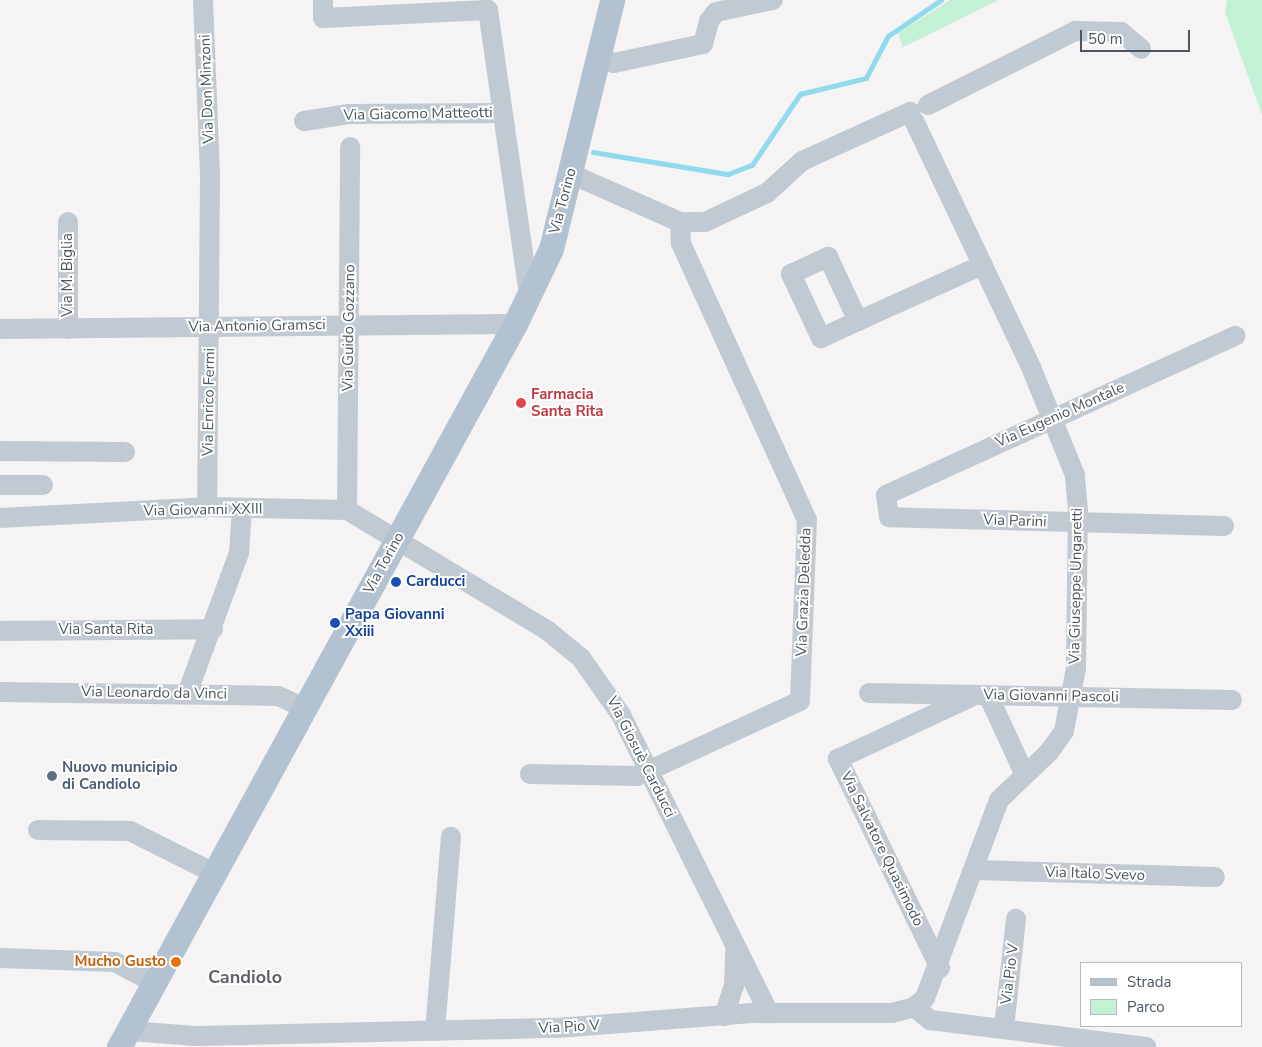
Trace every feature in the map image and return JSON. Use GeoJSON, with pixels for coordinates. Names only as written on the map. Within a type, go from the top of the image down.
{"type":"FeatureCollection","features":[{"type":"Feature","properties":{"kind":"main road","name":"Via Torino"},"geometry":{"type":"LineString","coordinates":[[124,1039],[212,872],[515,324],[551,249],[571,174],[612,0]]}},
{"type":"Feature","properties":{"kind":"street","name":"Via Don Minzoni"},"geometry":{"type":"LineString","coordinates":[[203,0],[210,178]]}},
{"type":"Feature","properties":{"kind":"street","name":"Via Giacomo Matteotti"},"geometry":{"type":"LineString","coordinates":[[323,0],[323,18],[410,7],[488,10],[529,295]]}},
{"type":"Feature","properties":{"kind":"street"},"geometry":{"type":"LineString","coordinates":[[597,59],[614,63],[702,44],[709,21],[716,12],[773,0]]}},
{"type":"Feature","properties":{"kind":"street"},"geometry":{"type":"LineString","coordinates":[[571,174],[680,222],[704,222],[749,202],[802,161],[920,115],[1075,31],[1121,32],[1141,49]]}},
{"type":"Feature","properties":{"kind":"street","name":"Via Giacomo Matteotti"},"geometry":{"type":"LineString","coordinates":[[304,121],[349,114],[502,113]]}},
{"type":"Feature","properties":{"kind":"street","name":"Via Giuseppe Ungaretti"},"geometry":{"type":"LineString","coordinates":[[914,1007],[925,998],[940,968],[999,800],[1060,736],[1072,697],[1078,522],[1074,475],[1052,419],[927,150],[920,115]]}},
{"type":"Feature","properties":{"kind":"street","name":"Via Guido Gozzano"},"geometry":{"type":"LineString","coordinates":[[347,510],[350,147]]}},
{"type":"Feature","properties":{"kind":"street","name":"Via Enrico Fermi"},"geometry":{"type":"LineString","coordinates":[[207,507],[210,178]]}},
{"type":"Feature","properties":{"kind":"street","name":"Via M. Biglia"},"geometry":{"type":"LineString","coordinates":[[68,222],[68,329]]}},
{"type":"Feature","properties":{"kind":"street","name":"Via Grazia Deledda"},"geometry":{"type":"LineString","coordinates":[[530,774],[637,776],[651,772],[800,701],[807,520],[681,243],[680,222]]}},
{"type":"Feature","properties":{"kind":"street"},"geometry":{"type":"LineString","coordinates":[[858,321],[982,265]]}},
{"type":"Feature","properties":{"kind":"street","name":"Via Antonio Gramsci"},"geometry":{"type":"LineString","coordinates":[[0,329],[350,324],[515,324]]}},
{"type":"Feature","properties":{"kind":"street","name":"Via Eugenio Montale"},"geometry":{"type":"LineString","coordinates":[[886,495],[1234,336]]}},
{"type":"Feature","properties":{"kind":"street"},"geometry":{"type":"LineString","coordinates":[[0,451],[125,452]]}},
{"type":"Feature","properties":{"kind":"street"},"geometry":{"type":"LineString","coordinates":[[0,485],[43,485]]}},
{"type":"Feature","properties":{"kind":"street","name":"Via Parini"},"geometry":{"type":"LineString","coordinates":[[886,495],[889,517],[1224,526]]}},
{"type":"Feature","properties":{"kind":"street","name":"Via Giovanni XXIII"},"geometry":{"type":"LineString","coordinates":[[0,518],[207,507],[347,510]]}},
{"type":"Feature","properties":{"kind":"street"},"geometry":{"type":"LineString","coordinates":[[187,694],[213,629],[239,553],[242,508]]}},
{"type":"Feature","properties":{"kind":"street"},"geometry":{"type":"LineString","coordinates":[[347,510],[396,542]]}},
{"type":"Feature","properties":{"kind":"street","name":"Via Giosuè Carducci"},"geometry":{"type":"LineString","coordinates":[[396,542],[433,559],[568,646],[605,689],[651,772],[735,950],[770,1013]]}},
{"type":"Feature","properties":{"kind":"street","name":"Via Santa Rita"},"geometry":{"type":"LineString","coordinates":[[0,631],[213,629]]}},
{"type":"Feature","properties":{"kind":"street","name":"Via Leonardo da Vinci"},"geometry":{"type":"LineString","coordinates":[[0,692],[278,696],[304,708]]}},
{"type":"Feature","properties":{"kind":"street","name":"Via Giovanni Pascoli"},"geometry":{"type":"LineString","coordinates":[[869,693],[1232,700]]}},
{"type":"Feature","properties":{"kind":"street"},"geometry":{"type":"LineString","coordinates":[[981,695],[1024,773]]}},
{"type":"Feature","properties":{"kind":"street","name":"Via Salvatore Quasimodo"},"geometry":{"type":"LineString","coordinates":[[940,968],[838,759],[981,695]]}},
{"type":"Feature","properties":{"kind":"street"},"geometry":{"type":"LineString","coordinates":[[38,830],[130,831],[212,872]]}},
{"type":"Feature","properties":{"kind":"street"},"geometry":{"type":"LineString","coordinates":[[435,1031],[451,837]]}},
{"type":"Feature","properties":{"kind":"street","name":"Via Italo Svevo"},"geometry":{"type":"LineString","coordinates":[[976,870],[1215,877]]}},
{"type":"Feature","properties":{"kind":"street","name":"Via Pio V"},"geometry":{"type":"LineString","coordinates":[[1004,1028],[1016,919]]}},
{"type":"Feature","properties":{"kind":"street","name":"Via Giosuè Carducci"},"geometry":{"type":"LineString","coordinates":[[724,1016],[734,986],[735,950]]}},
{"type":"Feature","properties":{"kind":"street"},"geometry":{"type":"LineString","coordinates":[[0,958],[115,962],[154,983]]}},
{"type":"Feature","properties":{"kind":"street"},"geometry":{"type":"LineString","coordinates":[[914,1007],[930,1020],[1004,1028],[1067,1041],[1146,1047]]}},
{"type":"Feature","properties":{"kind":"street","name":"Via Pio V"},"geometry":{"type":"LineString","coordinates":[[124,1039],[435,1031],[469,1039],[724,1016],[770,1013],[892,1013],[914,1007]]}},
{"type":"Feature","properties":{"kind":"green space"},"geometry":{"type":"Polygon","coordinates":[[[950,0],[999,0],[903,47],[898,33],[950,0]]]}},
{"type":"Feature","properties":{"kind":"green space"},"geometry":{"type":"Polygon","coordinates":[[[1227,0],[1262,0],[1262,115],[1225,12],[1227,0]]]}},
{"type":"Feature","properties":{"kind":"waterway"},"geometry":{"type":"LineString","coordinates":[[593,152],[728,174],[752,165],[800,94],[866,78],[888,36],[941,0]]}},
{"type":"Feature","properties":{"kind":"place","name":"Farmacia Santa Rita"},"geometry":{"type":"Point","coordinates":[521,403]}},
{"type":"Feature","properties":{"kind":"place","name":"Carducci"},"geometry":{"type":"Point","coordinates":[396,582]}},
{"type":"Feature","properties":{"kind":"place","name":"Papa Giovanni Xxiii"},"geometry":{"type":"Point","coordinates":[335,623]}},
{"type":"Feature","properties":{"kind":"place","name":"Nuovo municipio di Candiolo"},"geometry":{"type":"Point","coordinates":[52,776]}},
{"type":"Feature","properties":{"kind":"place","name":"Mucho Gusto"},"geometry":{"type":"Point","coordinates":[176,962]}},
{"type":"Feature","properties":{"kind":"district","name":"Candiolo"},"geometry":{"type":"Point","coordinates":[245,977]}}]}
